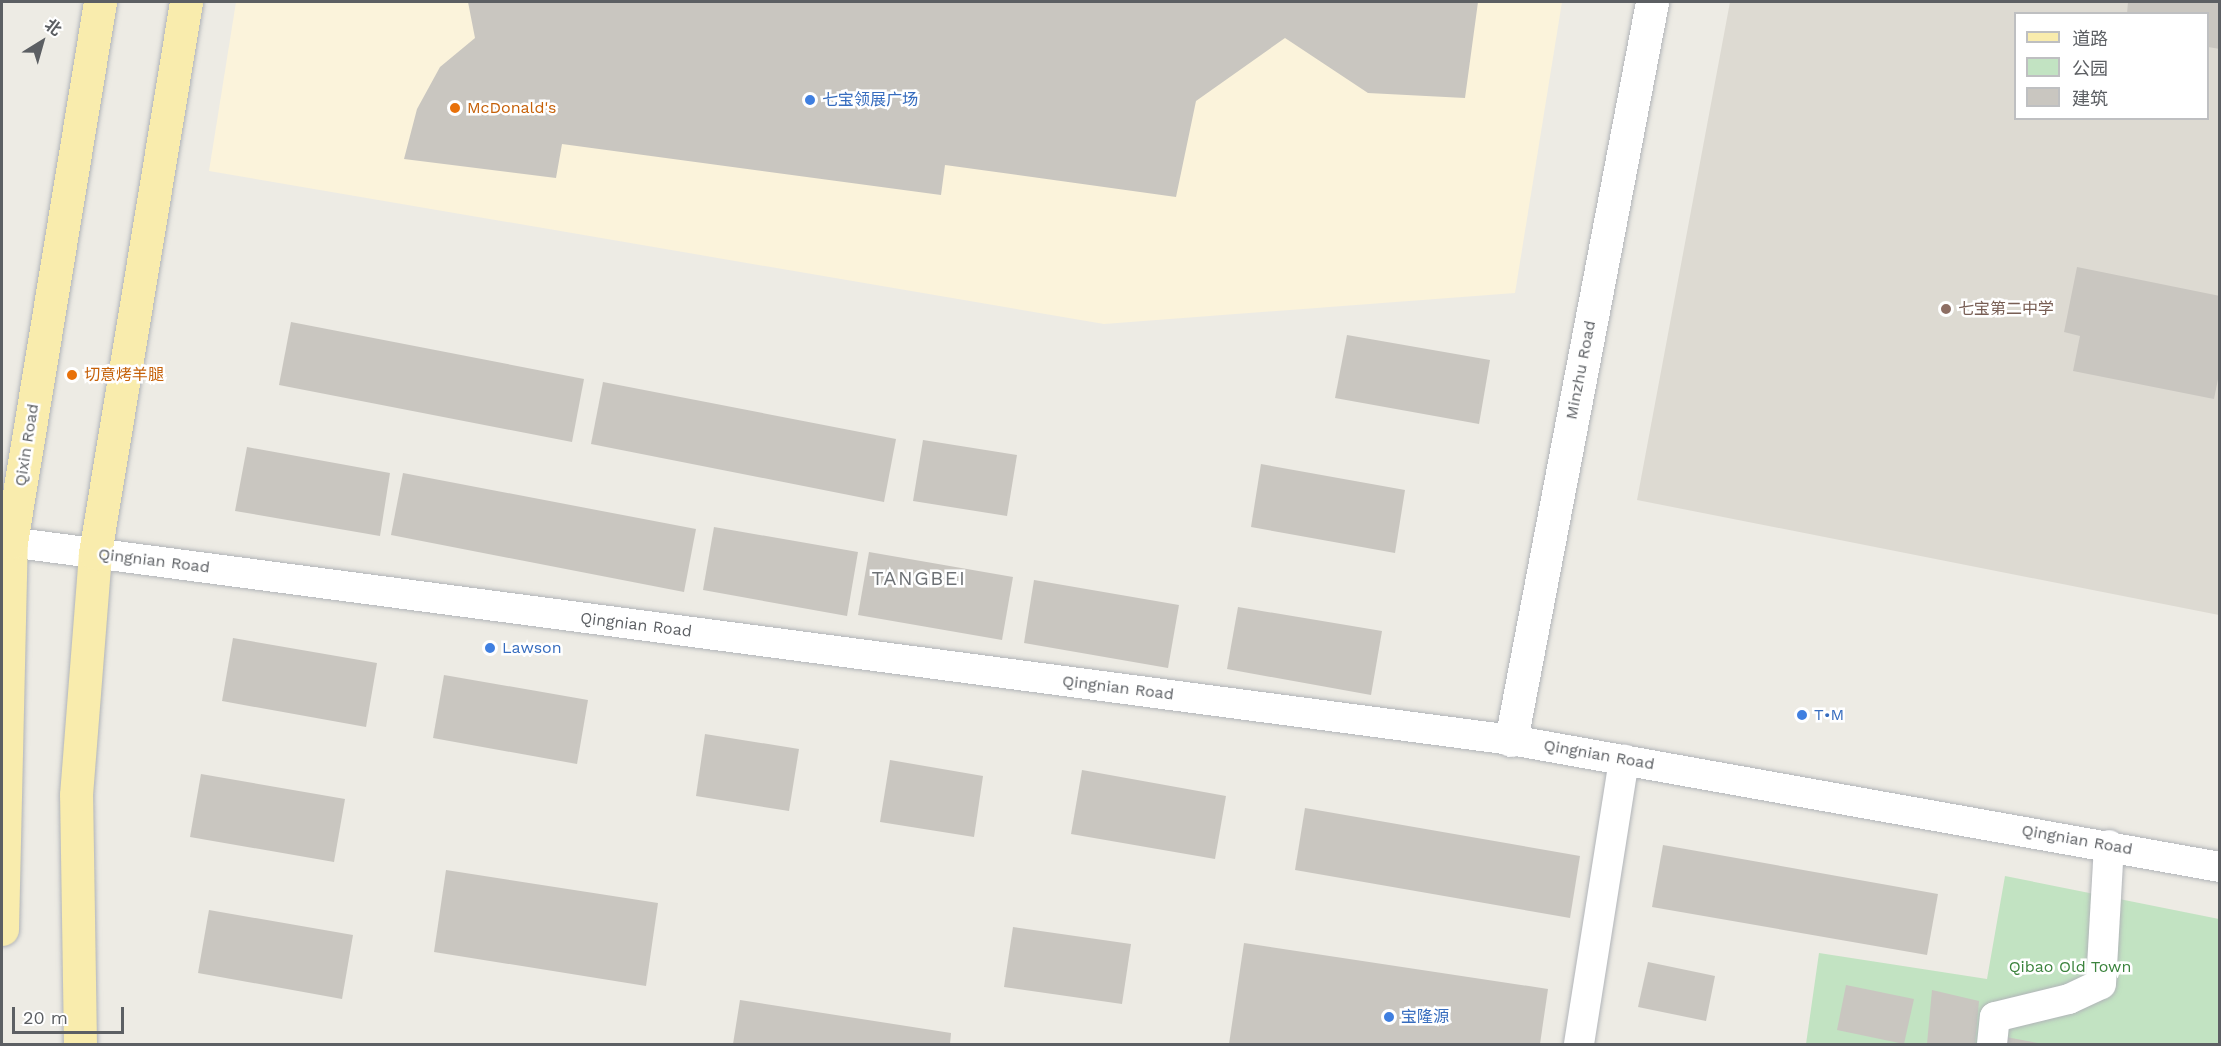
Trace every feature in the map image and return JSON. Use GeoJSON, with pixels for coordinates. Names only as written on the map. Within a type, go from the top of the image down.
{"type":"FeatureCollection","features":[{"type":"Feature","properties":{"kind":"main road","name":"Qixin Road"},"geometry":{"type":"LineString","coordinates":[[2,929],[6,542],[100,2]]}},
{"type":"Feature","properties":{"kind":"main road"},"geometry":{"type":"LineString","coordinates":[[80,1044],[76,795],[95,553],[186,2]]}},
{"type":"Feature","properties":{"kind":"street","name":"Minzhu Road"},"geometry":{"type":"LineString","coordinates":[[1511,740],[1652,2]]}},
{"type":"Feature","properties":{"kind":"street","name":"Qingnian Road"},"geometry":{"type":"LineString","coordinates":[[6,542],[1511,740],[2109,845],[2220,867]]}},
{"type":"Feature","properties":{"kind":"street"},"geometry":{"type":"LineString","coordinates":[[1579,1044],[1624,760]]}},
{"type":"Feature","properties":{"kind":"street"},"geometry":{"type":"LineString","coordinates":[[1992,1044],[1995,1017],[2069,999],[2101,984],[2109,845]]}},
{"type":"Feature","properties":{"kind":"shaded area"},"geometry":{"type":"Polygon","coordinates":[[[236,2],[1562,2],[1515,293],[1104,324],[209,171],[236,2]]]}},
{"type":"Feature","properties":{"kind":"shaded area","name":"七宝第二中学"},"geometry":{"type":"Polygon","coordinates":[[[1730,2],[2219,2],[2219,615],[1637,500],[1730,2]]]}},
{"type":"Feature","properties":{"kind":"green space","name":"Qibao Old Town"},"geometry":{"type":"Polygon","coordinates":[[[2005,876],[2219,919],[2219,1044],[1806,1044],[1819,953],[1987,979],[2005,876]]]}},
{"type":"Feature","properties":{"kind":"building","name":"七宝领展广场"},"geometry":{"type":"Polygon","coordinates":[[[468,2],[1478,2],[1465,98],[1368,93],[1285,38],[1196,101],[1176,197],[945,165],[941,195],[562,144],[556,178],[404,159],[417,109],[440,67],[475,38],[468,2]]]}},
{"type":"Feature","properties":{"kind":"building"},"geometry":{"type":"Polygon","coordinates":[[[2128,2],[2220,2],[2220,49],[2209,47],[2209,12],[2127,12],[2128,2]]]}},
{"type":"Feature","properties":{"kind":"building"},"geometry":{"type":"Polygon","coordinates":[[[2077,267],[2220,296],[2220,369],[2214,399],[2073,371],[2080,336],[2064,332],[2077,267]]]}},
{"type":"Feature","properties":{"kind":"building"},"geometry":{"type":"Polygon","coordinates":[[[291,322],[584,379],[572,442],[279,385],[291,322]]]}},
{"type":"Feature","properties":{"kind":"building"},"geometry":{"type":"Polygon","coordinates":[[[1347,335],[1490,360],[1479,424],[1335,398],[1347,335]]]}},
{"type":"Feature","properties":{"kind":"building"},"geometry":{"type":"Polygon","coordinates":[[[603,382],[896,439],[884,502],[591,444],[603,382]]]}},
{"type":"Feature","properties":{"kind":"building"},"geometry":{"type":"Polygon","coordinates":[[[923,440],[1017,455],[1007,516],[913,501],[923,440]]]}},
{"type":"Feature","properties":{"kind":"building"},"geometry":{"type":"Polygon","coordinates":[[[247,447],[390,473],[380,536],[235,511],[247,447]]]}},
{"type":"Feature","properties":{"kind":"building"},"geometry":{"type":"Polygon","coordinates":[[[1261,464],[1405,490],[1395,553],[1251,527],[1261,464]]]}},
{"type":"Feature","properties":{"kind":"building"},"geometry":{"type":"Polygon","coordinates":[[[403,473],[696,529],[684,592],[391,535],[403,473]]]}},
{"type":"Feature","properties":{"kind":"building"},"geometry":{"type":"Polygon","coordinates":[[[714,527],[858,552],[847,616],[703,590],[714,527]]]}},
{"type":"Feature","properties":{"kind":"building"},"geometry":{"type":"Polygon","coordinates":[[[869,552],[1013,577],[1002,640],[858,615],[869,552]]]}},
{"type":"Feature","properties":{"kind":"building"},"geometry":{"type":"Polygon","coordinates":[[[1034,580],[1179,605],[1168,668],[1024,643],[1034,580]]]}},
{"type":"Feature","properties":{"kind":"building"},"geometry":{"type":"Polygon","coordinates":[[[1238,607],[1382,631],[1371,695],[1227,669],[1238,607]]]}},
{"type":"Feature","properties":{"kind":"building"},"geometry":{"type":"Polygon","coordinates":[[[233,638],[377,663],[366,727],[222,701],[233,638]]]}},
{"type":"Feature","properties":{"kind":"building"},"geometry":{"type":"Polygon","coordinates":[[[444,675],[588,700],[577,764],[433,738],[444,675]]]}},
{"type":"Feature","properties":{"kind":"building"},"geometry":{"type":"Polygon","coordinates":[[[705,734],[799,749],[789,811],[696,796],[705,734]]]}},
{"type":"Feature","properties":{"kind":"building"},"geometry":{"type":"Polygon","coordinates":[[[890,760],[983,776],[974,837],[880,822],[890,760]]]}},
{"type":"Feature","properties":{"kind":"building"},"geometry":{"type":"Polygon","coordinates":[[[1082,770],[1226,796],[1215,859],[1071,834],[1082,770]]]}},
{"type":"Feature","properties":{"kind":"building"},"geometry":{"type":"Polygon","coordinates":[[[201,774],[345,799],[334,862],[190,837],[201,774]]]}},
{"type":"Feature","properties":{"kind":"building"},"geometry":{"type":"Polygon","coordinates":[[[1305,808],[1580,856],[1570,918],[1295,870],[1305,808]]]}},
{"type":"Feature","properties":{"kind":"building"},"geometry":{"type":"Polygon","coordinates":[[[1663,845],[1938,894],[1927,955],[1652,907],[1663,845]]]}},
{"type":"Feature","properties":{"kind":"building"},"geometry":{"type":"Polygon","coordinates":[[[446,870],[658,903],[646,986],[434,952],[446,870]]]}},
{"type":"Feature","properties":{"kind":"building"},"geometry":{"type":"Polygon","coordinates":[[[209,910],[353,935],[342,999],[198,973],[209,910]]]}},
{"type":"Feature","properties":{"kind":"building"},"geometry":{"type":"Polygon","coordinates":[[[1013,927],[1131,944],[1122,1004],[1004,987],[1013,927]]]}},
{"type":"Feature","properties":{"kind":"building","name":"宝隆源"},"geometry":{"type":"Polygon","coordinates":[[[1244,943],[1548,989],[1540,1044],[1229,1044],[1244,943]]]}},
{"type":"Feature","properties":{"kind":"building"},"geometry":{"type":"Polygon","coordinates":[[[1648,962],[1715,976],[1706,1021],[1638,1007],[1648,962]]]}},
{"type":"Feature","properties":{"kind":"building"},"geometry":{"type":"Polygon","coordinates":[[[1846,985],[1914,999],[1904,1044],[1837,1030],[1846,985]]]}},
{"type":"Feature","properties":{"kind":"building"},"geometry":{"type":"Polygon","coordinates":[[[1932,990],[1979,1001],[1975,1044],[1927,1044],[1932,990]]]}},
{"type":"Feature","properties":{"kind":"building"},"geometry":{"type":"Polygon","coordinates":[[[740,1000],[951,1033],[950,1044],[733,1044],[740,1000]]]}},
{"type":"Feature","properties":{"kind":"building"},"geometry":{"type":"Polygon","coordinates":[[[2006,1037],[2038,1043],[2038,1044],[2005,1044],[2006,1037]]]}},
{"type":"Feature","properties":{"kind":"place","name":"七宝领展广场"},"geometry":{"type":"Point","coordinates":[810,100]}},
{"type":"Feature","properties":{"kind":"place","name":"McDonald's"},"geometry":{"type":"Point","coordinates":[455,108]}},
{"type":"Feature","properties":{"kind":"place","name":"七宝第二中学"},"geometry":{"type":"Point","coordinates":[1946,309]}},
{"type":"Feature","properties":{"kind":"place","name":"切意烤羊腿"},"geometry":{"type":"Point","coordinates":[72,375]}},
{"type":"Feature","properties":{"kind":"place","name":"Lawson"},"geometry":{"type":"Point","coordinates":[490,648]}},
{"type":"Feature","properties":{"kind":"place","name":"T•M"},"geometry":{"type":"Point","coordinates":[1802,715]}},
{"type":"Feature","properties":{"kind":"place","name":"宝隆源"},"geometry":{"type":"Point","coordinates":[1389,1017]}},
{"type":"Feature","properties":{"kind":"district","name":"TANGBEI"},"geometry":{"type":"Point","coordinates":[919,578]}}]}
